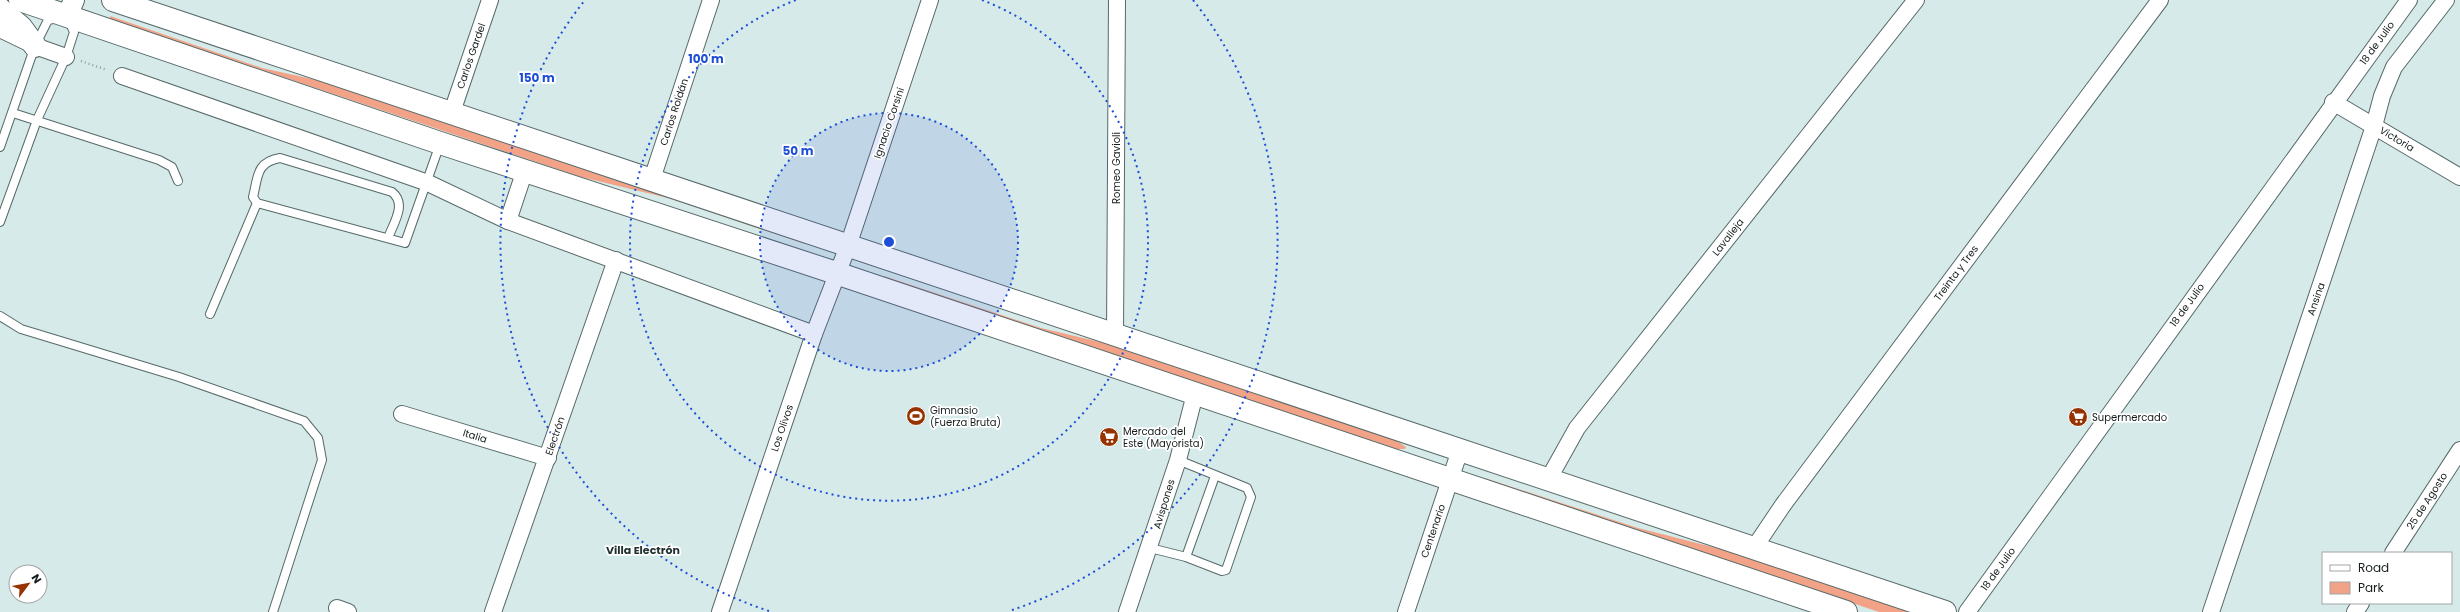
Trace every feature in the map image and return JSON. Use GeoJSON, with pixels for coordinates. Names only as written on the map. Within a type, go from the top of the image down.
{"type":"FeatureCollection","features":[{"type":"Feature","properties":{"kind":"highway"},"geometry":{"type":"LineString","coordinates":[[20,0],[70,8],[440,143],[836,273],[1846,612]]}},
{"type":"Feature","properties":{"kind":"highway"},"geometry":{"type":"LineString","coordinates":[[112,0],[452,112],[848,246],[1944,612]]}},
{"type":"Feature","properties":{"kind":"highway"},"geometry":{"type":"LineString","coordinates":[[0,9],[21,27],[35,46]]}},
{"type":"Feature","properties":{"kind":"street","name":"Carlos Gardel"},"geometry":{"type":"LineString","coordinates":[[452,112],[490,0]]}},
{"type":"Feature","properties":{"kind":"street","name":"Carlos Roldán"},"geometry":{"type":"LineString","coordinates":[[652,179],[710,0]]}},
{"type":"Feature","properties":{"kind":"street","name":"Ignacio Corsini"},"geometry":{"type":"LineString","coordinates":[[848,246],[930,0]]}},
{"type":"Feature","properties":{"kind":"street","name":"Romeo Gavioli"},"geometry":{"type":"LineString","coordinates":[[1115,335],[1117,0]]}},
{"type":"Feature","properties":{"kind":"street","name":"Lavalleja"},"geometry":{"type":"LineString","coordinates":[[1548,480],[1576,428],[1916,0]]}},
{"type":"Feature","properties":{"kind":"street","name":"Treinta y Tres"},"geometry":{"type":"LineString","coordinates":[[1754,548],[1787,499],[2160,0]]}},
{"type":"Feature","properties":{"kind":"street","name":"18 de Julio"},"geometry":{"type":"LineString","coordinates":[[1967,612],[2333,102],[2408,0]]}},
{"type":"Feature","properties":{"kind":"street","name":"Ansina"},"geometry":{"type":"LineString","coordinates":[[2211,612],[2374,126],[2382,96],[2394,67],[2446,0]]}},
{"type":"Feature","properties":{"kind":"street"},"geometry":{"type":"LineString","coordinates":[[0,29],[35,46],[66,57]]}},
{"type":"Feature","properties":{"kind":"street"},"geometry":{"type":"LineString","coordinates":[[122,76],[428,183],[508,220],[814,334]]}},
{"type":"Feature","properties":{"kind":"street","name":"Victoria"},"geometry":{"type":"LineString","coordinates":[[2333,102],[2460,176]]}},
{"type":"Feature","properties":{"kind":"street"},"geometry":{"type":"LineString","coordinates":[[508,220],[525,170]]}},
{"type":"Feature","properties":{"kind":"street","name":"Los Olivos"},"geometry":{"type":"LineString","coordinates":[[720,612],[814,334],[836,273],[848,246]]}},
{"type":"Feature","properties":{"kind":"street","name":"Electrón"},"geometry":{"type":"LineString","coordinates":[[493,612],[616,260]]}},
{"type":"Feature","properties":{"kind":"street","name":"Avispones"},"geometry":{"type":"LineString","coordinates":[[1128,612],[1178,460],[1195,394]]}},
{"type":"Feature","properties":{"kind":"street","name":"Italia"},"geometry":{"type":"LineString","coordinates":[[402,414],[548,458]]}},
{"type":"Feature","properties":{"kind":"street","name":"Centenario"},"geometry":{"type":"LineString","coordinates":[[1406,612],[1460,450]]}},
{"type":"Feature","properties":{"kind":"street","name":"25 de Agosto"},"geometry":{"type":"LineString","coordinates":[[2394,552],[2460,450]]}},
{"type":"Feature","properties":{"kind":"lane"},"geometry":{"type":"LineString","coordinates":[[0,147],[35,46],[48,20],[70,8],[74,32],[66,57],[37,120],[0,222]]}},
{"type":"Feature","properties":{"kind":"lane"},"geometry":{"type":"LineString","coordinates":[[13,112],[159,160],[172,167],[178,182]]}},
{"type":"Feature","properties":{"kind":"lane"},"geometry":{"type":"LineString","coordinates":[[388,238],[400,206],[398,197],[392,192],[280,158],[270,160],[260,168],[253,197],[257,204],[406,243],[428,183],[440,143]]}},
{"type":"Feature","properties":{"kind":"lane"},"geometry":{"type":"LineString","coordinates":[[210,314],[257,204]]}},
{"type":"Feature","properties":{"kind":"lane"},"geometry":{"type":"LineString","coordinates":[[0,316],[21,330],[179,377],[304,421],[318,438],[322,460],[273,612]]}},
{"type":"Feature","properties":{"kind":"lane"},"geometry":{"type":"LineString","coordinates":[[1150,548],[1186,557],[1222,571],[1228,568],[1251,497],[1247,488],[1178,460]]}},
{"type":"Feature","properties":{"kind":"lane"},"geometry":{"type":"LineString","coordinates":[[1186,557],[1215,476]]}},
{"type":"Feature","properties":{"kind":"path"},"geometry":{"type":"LineString","coordinates":[[66,57],[93,64],[122,76]]}},
{"type":"Feature","properties":{"kind":"green space"},"geometry":{"type":"Polygon","coordinates":[[[110,16],[262,68],[339,85],[806,241],[805,244],[672,199],[581,177],[110,19],[110,16]]]}},
{"type":"Feature","properties":{"kind":"green space"},"geometry":{"type":"Polygon","coordinates":[[[884,276],[1041,328],[1117,346],[1393,438],[1406,447],[1405,449],[1391,449],[883,278],[884,276]]]}},
{"type":"Feature","properties":{"kind":"green space"},"geometry":{"type":"Polygon","coordinates":[[[1485,478],[1638,528],[1744,555],[1913,612],[1879,612],[1485,478]]]}},
{"type":"Feature","properties":{"kind":"place","name":"Gimnasio (Fuerza Bruta)"},"geometry":{"type":"Point","coordinates":[916,416]}},
{"type":"Feature","properties":{"kind":"place","name":"Supermercado"},"geometry":{"type":"Point","coordinates":[2078,417]}},
{"type":"Feature","properties":{"kind":"place","name":"Mercado del Este (Mayorista)"},"geometry":{"type":"Point","coordinates":[1109,437]}},
{"type":"Feature","properties":{"kind":"district","name":"Villa Electrón"},"geometry":{"type":"Point","coordinates":[643,550]}}]}
